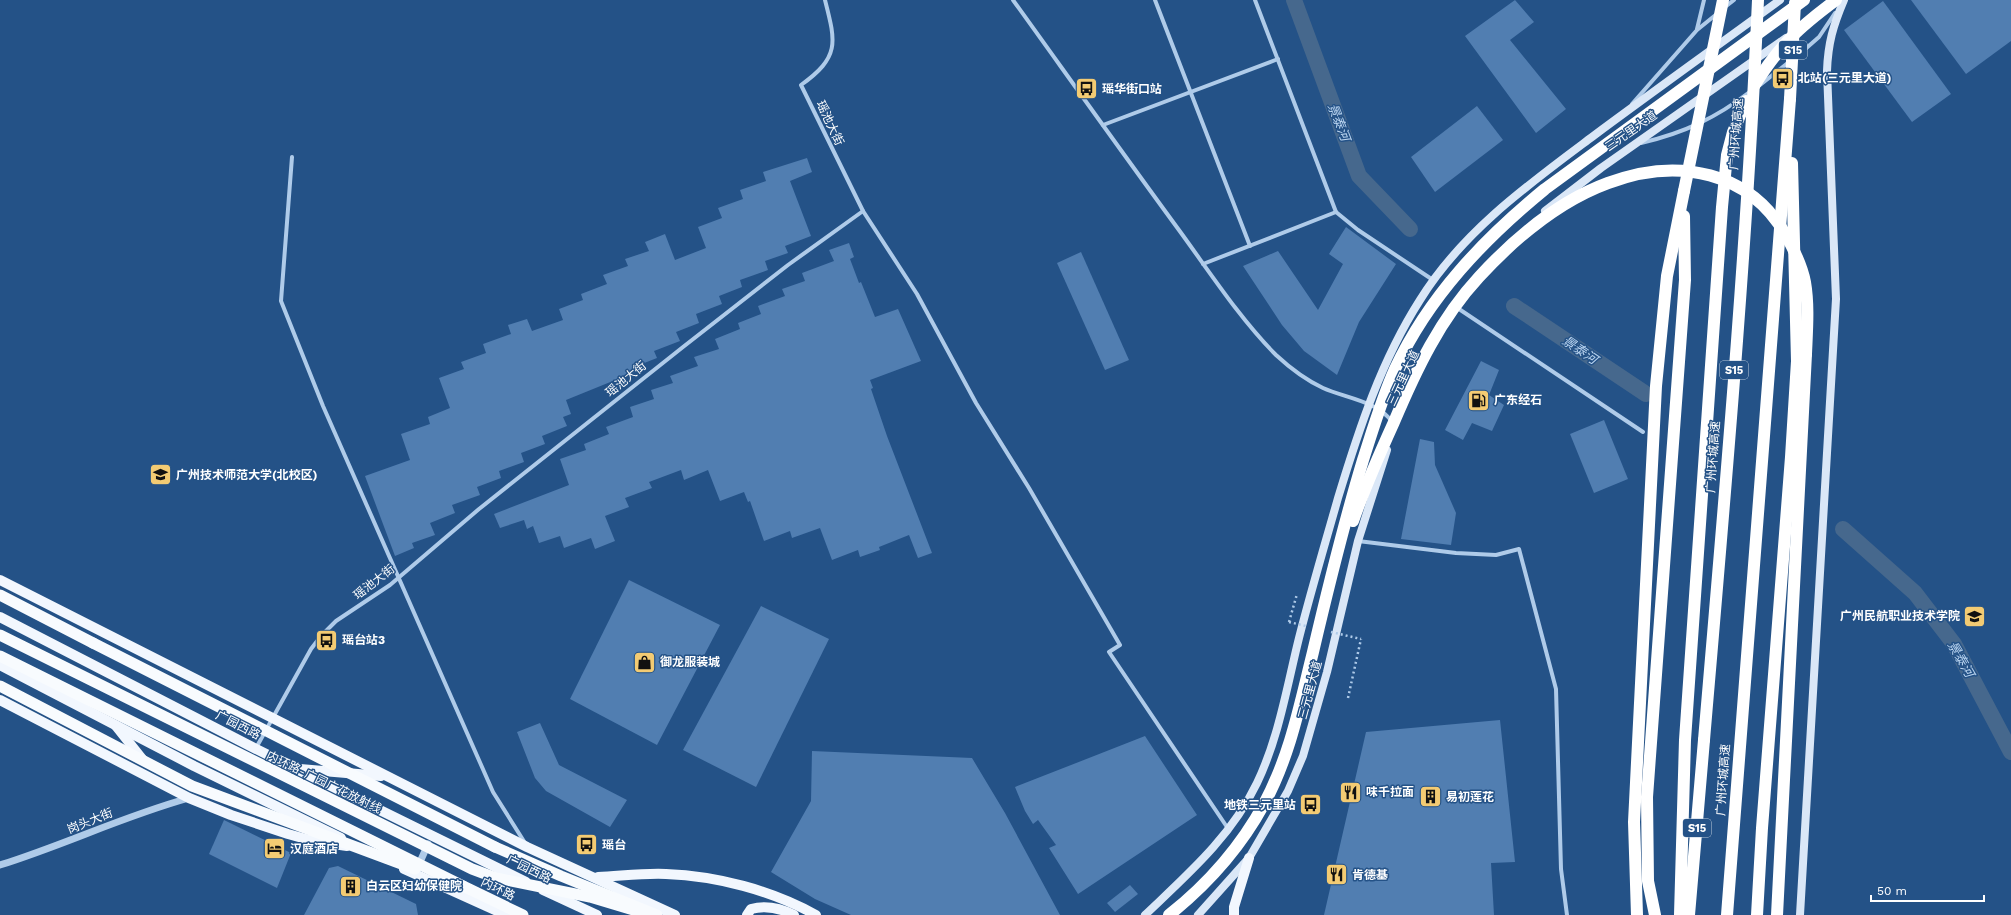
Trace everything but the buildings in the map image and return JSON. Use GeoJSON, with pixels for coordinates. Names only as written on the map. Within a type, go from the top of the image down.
{"type":"FeatureCollection","features":[{"type":"Feature","properties":{"kind":"highway"},"geometry":{"type":"LineString","coordinates":[[1637,915],[1634,822],[1656,386],[1667,276],[1723,0]]}},
{"type":"Feature","properties":{"kind":"highway","name":"广州环城高速"},"geometry":{"type":"LineString","coordinates":[[1689,915],[1739,305],[1753,107],[1758,0]]}},
{"type":"Feature","properties":{"kind":"highway","name":"广州环城高速"},"geometry":{"type":"LineString","coordinates":[[1727,915],[1746,648],[1790,100],[1795,0]]}},
{"type":"Feature","properties":{"kind":"highway"},"geometry":{"type":"LineString","coordinates":[[1168,915],[1197,891],[1222,866],[1252,824],[1274,783],[1299,714],[1327,592],[1352,495],[1381,405],[1405,349],[1425,316],[1448,283],[1502,224],[1545,189],[1804,0]]}},
{"type":"Feature","properties":{"kind":"highway"},"geometry":{"type":"LineString","coordinates":[[1680,915],[1685,740],[1722,207],[1727,155],[1734,132],[1753,88],[1778,51],[1800,27],[1838,0]]}},
{"type":"Feature","properties":{"kind":"highway"},"geometry":{"type":"LineString","coordinates":[[1758,915],[1769,730],[1791,457],[1797,361],[1790,100]]}},
{"type":"Feature","properties":{"kind":"highway"},"geometry":{"type":"LineString","coordinates":[[1327,592],[1373,469],[1422,359],[1457,304],[1478,278],[1502,254],[1531,229],[1577,198],[1606,183],[1635,175],[1673,170],[1698,172],[1721,178],[1751,195],[1777,221],[1796,255],[1804,282],[1807,311],[1776,915]]}},
{"type":"Feature","properties":{"kind":"highway"},"geometry":{"type":"LineString","coordinates":[[1655,915],[1648,881],[1647,797],[1685,280],[1684,191]]}},
{"type":"Feature","properties":{"kind":"highway"},"geometry":{"type":"LineString","coordinates":[[0,595],[495,847],[657,915]]}},
{"type":"Feature","properties":{"kind":"highway","name":"内环路-广园广花放射线"},"geometry":{"type":"LineString","coordinates":[[0,635],[472,869],[503,880],[590,897],[650,915]]}},
{"type":"Feature","properties":{"kind":"highway"},"geometry":{"type":"LineString","coordinates":[[0,656],[463,886]]}},
{"type":"Feature","properties":{"kind":"highway"},"geometry":{"type":"LineString","coordinates":[[0,686],[192,786],[463,886]]}},
{"type":"Feature","properties":{"kind":"highway","name":"内环路"},"geometry":{"type":"LineString","coordinates":[[463,886],[523,915]]}},
{"type":"Feature","properties":{"kind":"main road","name":"三元里大道"},"geometry":{"type":"LineString","coordinates":[[1146,915],[1198,866],[1229,830],[1257,783],[1272,745],[1331,523],[1368,404],[1406,323],[1433,280],[1471,236],[1499,210],[1625,112],[1780,0]]}},
{"type":"Feature","properties":{"kind":"main road"},"geometry":{"type":"LineString","coordinates":[[1800,915],[1836,299],[1828,47],[1833,27],[1843,0]]}},
{"type":"Feature","properties":{"kind":"main road","name":"三元里大道"},"geometry":{"type":"LineString","coordinates":[[1198,915],[1249,858],[1284,797],[1303,756],[1326,679],[1358,541],[1395,426],[1417,373],[1454,306],[1481,270],[1524,229],[1577,186],[1800,27]]}},
{"type":"Feature","properties":{"kind":"main road"},"geometry":{"type":"LineString","coordinates":[[0,580],[527,847],[675,915]]}},
{"type":"Feature","properties":{"kind":"main road","name":"广园西路"},"geometry":{"type":"LineString","coordinates":[[0,617],[294,768],[597,915]]}},
{"type":"Feature","properties":{"kind":"main road"},"geometry":{"type":"LineString","coordinates":[[0,665],[194,766],[408,871],[506,915]]}},
{"type":"Feature","properties":{"kind":"main road"},"geometry":{"type":"LineString","coordinates":[[0,700],[189,798],[288,834],[313,841],[361,848]]}},
{"type":"Feature","properties":{"kind":"main road"},"geometry":{"type":"LineString","coordinates":[[113,723],[160,782]]}},
{"type":"Feature","properties":{"kind":"main road"},"geometry":{"type":"LineString","coordinates":[[294,768],[387,776]]}},
{"type":"Feature","properties":{"kind":"main road"},"geometry":{"type":"LineString","coordinates":[[1234,915],[1234,908],[1249,858]]}},
{"type":"Feature","properties":{"kind":"main road"},"geometry":{"type":"LineString","coordinates":[[596,878],[666,874],[695,877],[733,884],[778,896],[816,915]]}},
{"type":"Feature","properties":{"kind":"main road"},"geometry":{"type":"LineString","coordinates":[[478,902],[496,915]]}},
{"type":"Feature","properties":{"kind":"main road"},"geometry":{"type":"LineString","coordinates":[[747,915],[751,909],[761,907],[771,907],[794,915]]}},
{"type":"Feature","properties":{"kind":"street","name":"瑶池大街"},"geometry":{"type":"LineString","coordinates":[[256,749],[311,649],[336,621],[370,600],[696,337],[788,265],[863,211],[801,85],[819,71],[831,54],[833,30],[825,0]]}},
{"type":"Feature","properties":{"kind":"street"},"geometry":{"type":"LineString","coordinates":[[1013,0],[1204,264],[1263,340],[1290,368],[1321,387],[1341,396],[1368,404],[1380,410],[1395,426]]}},
{"type":"Feature","properties":{"kind":"street"},"geometry":{"type":"LineString","coordinates":[[1155,0],[1250,246]]}},
{"type":"Feature","properties":{"kind":"street"},"geometry":{"type":"LineString","coordinates":[[1255,0],[1336,212],[1358,230],[1433,280]]}},
{"type":"Feature","properties":{"kind":"street"},"geometry":{"type":"LineString","coordinates":[[1697,30],[1704,0]]}},
{"type":"Feature","properties":{"kind":"street"},"geometry":{"type":"LineString","coordinates":[[1625,112],[1697,30],[1734,0]]}},
{"type":"Feature","properties":{"kind":"street"},"geometry":{"type":"LineString","coordinates":[[1633,145],[1680,132],[1729,108],[1819,37],[1843,0]]}},
{"type":"Feature","properties":{"kind":"street"},"geometry":{"type":"LineString","coordinates":[[1103,125],[1278,59]]}},
{"type":"Feature","properties":{"kind":"street"},"geometry":{"type":"LineString","coordinates":[[292,157],[281,301],[323,406],[493,792],[527,847]]}},
{"type":"Feature","properties":{"kind":"street"},"geometry":{"type":"LineString","coordinates":[[863,211],[917,294],[976,404],[1029,488],[1120,645],[1110,652],[1229,830]]}},
{"type":"Feature","properties":{"kind":"street"},"geometry":{"type":"LineString","coordinates":[[1204,264],[1336,212]]}},
{"type":"Feature","properties":{"kind":"street"},"geometry":{"type":"LineString","coordinates":[[1454,306],[1643,432]]}},
{"type":"Feature","properties":{"kind":"street"},"geometry":{"type":"LineString","coordinates":[[1358,541],[1456,553],[1488,555],[1496,555],[1519,549],[1556,688],[1561,868],[1567,915]]}},
{"type":"Feature","properties":{"kind":"street","name":"岗头大街"},"geometry":{"type":"LineString","coordinates":[[0,865],[65,843],[146,810],[189,798]]}},
{"type":"Feature","properties":{"kind":"street"},"geometry":{"type":"LineString","coordinates":[[408,871],[420,862],[428,846],[430,835]]}},
{"type":"Feature","properties":{"kind":"path"},"geometry":{"type":"LineString","coordinates":[[1348,698],[1361,639]]}},
{"type":"Feature","properties":{"kind":"waterway","name":"景泰河"},"geometry":{"type":"LineString","coordinates":[[1294,0],[1359,176],[1410,229]]}},
{"type":"Feature","properties":{"kind":"waterway","name":"景泰河"},"geometry":{"type":"LineString","coordinates":[[1514,306],[1646,394]]}},
{"type":"Feature","properties":{"kind":"waterway","name":"景泰河"},"geometry":{"type":"LineString","coordinates":[[1843,529],[1915,593],[1954,644],[2011,752]]}},
{"type":"Feature","properties":{"kind":"place","name":"北站(三元里大道)"},"geometry":{"type":"Point","coordinates":[1782,78]}},
{"type":"Feature","properties":{"kind":"place","name":"瑶华街口站"},"geometry":{"type":"Point","coordinates":[1087,89]}},
{"type":"Feature","properties":{"kind":"place","name":"广东经石"},"geometry":{"type":"Point","coordinates":[1478,400]}},
{"type":"Feature","properties":{"kind":"place","name":"广州技术师范大学(北校区)"},"geometry":{"type":"Point","coordinates":[161,475]}},
{"type":"Feature","properties":{"kind":"place","name":"广州民航职业技术学院"},"geometry":{"type":"Point","coordinates":[1975,616]}},
{"type":"Feature","properties":{"kind":"place","name":"瑶台站3"},"geometry":{"type":"Point","coordinates":[327,640]}},
{"type":"Feature","properties":{"kind":"place","name":"御龙服装城"},"geometry":{"type":"Point","coordinates":[644,662]}},
{"type":"Feature","properties":{"kind":"place","name":"味千拉面"},"geometry":{"type":"Point","coordinates":[1350,792]}},
{"type":"Feature","properties":{"kind":"place","name":"易初莲花"},"geometry":{"type":"Point","coordinates":[1430,797]}},
{"type":"Feature","properties":{"kind":"place","name":"地铁三元里站"},"geometry":{"type":"Point","coordinates":[1311,805]}},
{"type":"Feature","properties":{"kind":"place","name":"瑶台"},"geometry":{"type":"Point","coordinates":[586,845]}},
{"type":"Feature","properties":{"kind":"place","name":"汉庭酒店"},"geometry":{"type":"Point","coordinates":[274,849]}},
{"type":"Feature","properties":{"kind":"place","name":"肯德基"},"geometry":{"type":"Point","coordinates":[1337,875]}},
{"type":"Feature","properties":{"kind":"place","name":"白云区妇幼保健院"},"geometry":{"type":"Point","coordinates":[350,886]}}]}
